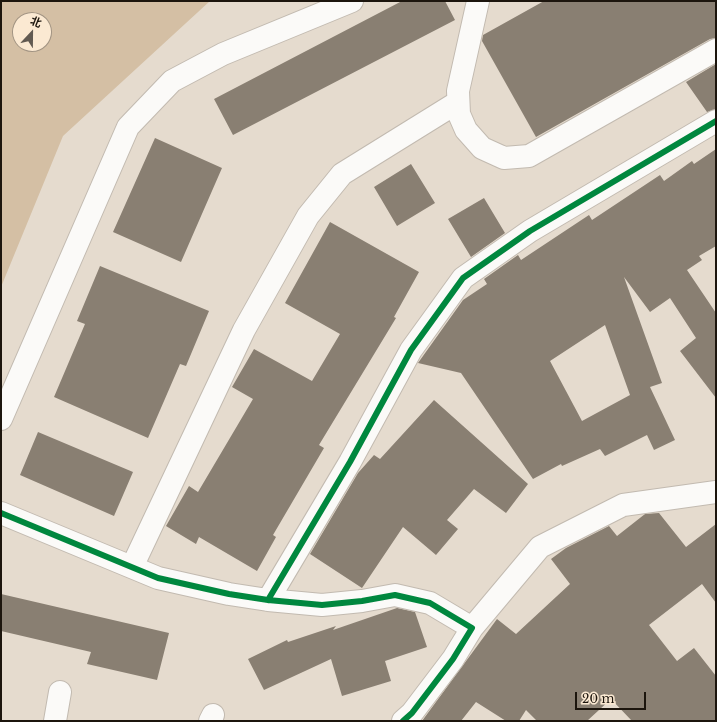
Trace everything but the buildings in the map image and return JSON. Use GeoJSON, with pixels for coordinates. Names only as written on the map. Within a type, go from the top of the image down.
{"type":"FeatureCollection","features":[{"type":"Feature","properties":{"kind":"street"},"geometry":{"type":"LineString","coordinates":[[1,419],[128,127],[172,81],[223,54],[352,1]]}},
{"type":"Feature","properties":{"kind":"street"},"geometry":{"type":"LineString","coordinates":[[478,1],[458,91],[459,114],[466,130],[482,148],[504,158],[529,156],[716,50]]}},
{"type":"Feature","properties":{"kind":"street"},"geometry":{"type":"LineString","coordinates":[[132,567],[244,330],[308,216],[342,174],[458,102]]}},
{"type":"Feature","properties":{"kind":"street"},"geometry":{"type":"LineString","coordinates":[[268,600],[350,462],[411,350],[463,278],[530,231],[716,121]]}},
{"type":"Feature","properties":{"kind":"street"},"geometry":{"type":"LineString","coordinates":[[403,721],[412,713],[453,659],[472,628],[540,547],[623,505],[716,492]]}},
{"type":"Feature","properties":{"kind":"street"},"geometry":{"type":"LineString","coordinates":[[1,513],[158,578],[268,600],[322,605],[362,601],[395,595],[430,603],[472,628]]}},
{"type":"Feature","properties":{"kind":"street"},"geometry":{"type":"LineString","coordinates":[[55,721],[60,692]]}},
{"type":"Feature","properties":{"kind":"shaded area"},"geometry":{"type":"Polygon","coordinates":[[[1,1],[210,1],[63,136],[1,287],[1,1]]]}},
{"type":"Feature","properties":{"kind":"cycle path"},"geometry":{"type":"LineString","coordinates":[[268,600],[350,462],[411,350],[463,278],[530,231],[716,121]]}},
{"type":"Feature","properties":{"kind":"cycle path"},"geometry":{"type":"LineString","coordinates":[[1,513],[158,578],[229,594],[268,600],[322,605],[362,601],[395,595],[430,603],[472,628],[453,659],[412,713],[403,721]]}}]}
